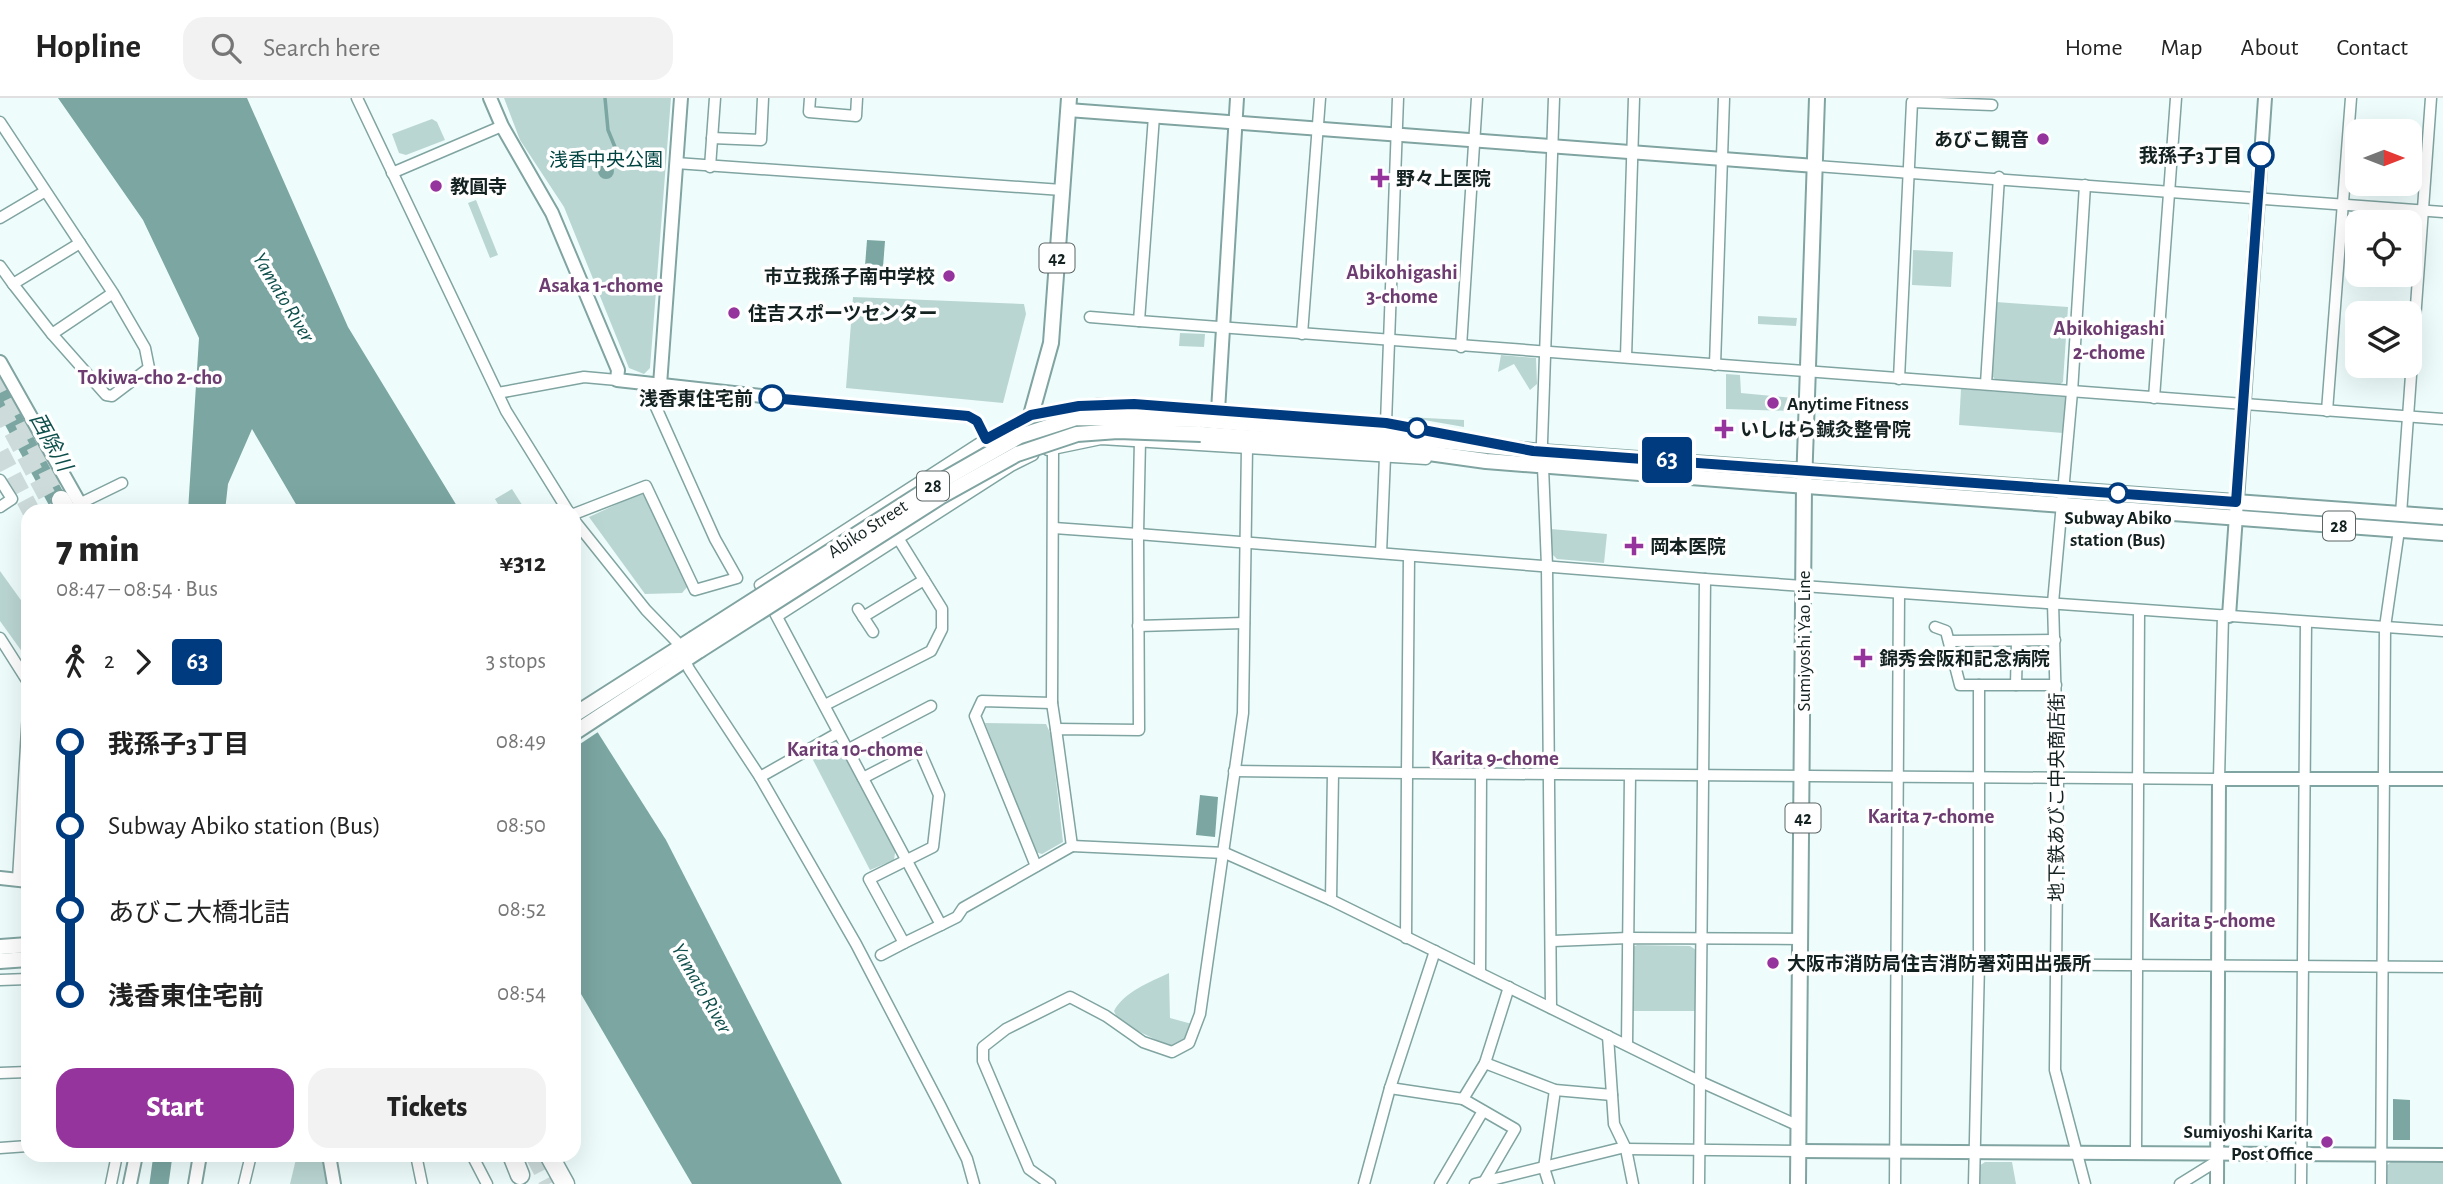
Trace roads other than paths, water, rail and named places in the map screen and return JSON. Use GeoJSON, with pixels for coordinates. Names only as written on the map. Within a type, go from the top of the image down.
{"type":"FeatureCollection","features":[{"type":"Feature","properties":{"kind":"highway"},"geometry":{"type":"LineString","coordinates":[[515,1162],[520,1175]]}},
{"type":"Feature","properties":{"kind":"highway"},"geometry":{"type":"LineString","coordinates":[[553,1162],[565,1184]]}},
{"type":"Feature","properties":{"kind":"main road","name":"Sumiyoshi Yao Line"},"geometry":{"type":"LineString","coordinates":[[1798,1184],[1804,470],[1817,98]]}},
{"type":"Feature","properties":{"kind":"main road","name":"42"},"geometry":{"type":"LineString","coordinates":[[1031,415],[1051,343],[1068,104]]}},
{"type":"Feature","properties":{"kind":"main road","name":"Abiko Street"},"geometry":{"type":"LineString","coordinates":[[677,657],[934,485],[1020,436],[1076,418],[1499,447],[1542,458],[1804,486],[2443,533]]}},
{"type":"Feature","properties":{"kind":"main road","name":"Abiko Street"},"geometry":{"type":"LineString","coordinates":[[1200,427],[1486,460],[1542,458],[1804,470],[2443,517]]}},
{"type":"Feature","properties":{"kind":"main road","name":"28"},"geometry":{"type":"LineString","coordinates":[[581,711],[677,657]]}},
{"type":"Feature","properties":{"kind":"main road","name":"28"},"geometry":{"type":"LineString","coordinates":[[581,728],[677,657]]}},
{"type":"Feature","properties":{"kind":"main road"},"geometry":{"type":"LineString","coordinates":[[0,947],[21,946]]}},
{"type":"Feature","properties":{"kind":"main road"},"geometry":{"type":"LineString","coordinates":[[0,961],[21,960]]}},
{"type":"Feature","properties":{"kind":"street"},"geometry":{"type":"LineString","coordinates":[[357,98],[498,393],[564,504]]}},
{"type":"Feature","properties":{"kind":"street"},"geometry":{"type":"LineString","coordinates":[[491,98],[502,126],[552,213],[618,370],[618,380]]}},
{"type":"Feature","properties":{"kind":"street"},"geometry":{"type":"LineString","coordinates":[[581,511],[646,486],[695,590],[737,578],[715,539],[655,405],[660,385],[681,98]]}},
{"type":"Feature","properties":{"kind":"street"},"geometry":{"type":"LineString","coordinates":[[710,167],[715,98]]}},
{"type":"Feature","properties":{"kind":"street"},"geometry":{"type":"LineString","coordinates":[[712,138],[761,140],[763,98]]}},
{"type":"Feature","properties":{"kind":"street"},"geometry":{"type":"LineString","coordinates":[[810,98],[809,112],[856,116],[857,98]]}},
{"type":"Feature","properties":{"kind":"street"},"geometry":{"type":"LineString","coordinates":[[1218,411],[1237,98]]}},
{"type":"Feature","properties":{"kind":"street"},"geometry":{"type":"LineString","coordinates":[[1302,334],[1320,98]]}},
{"type":"Feature","properties":{"kind":"street"},"geometry":{"type":"LineString","coordinates":[[1386,423],[1398,98]]}},
{"type":"Feature","properties":{"kind":"street"},"geometry":{"type":"LineString","coordinates":[[1461,347],[1477,98]]}},
{"type":"Feature","properties":{"kind":"street"},"geometry":{"type":"LineString","coordinates":[[1551,1008],[1553,941],[1547,566],[1542,458],[1554,98]]}},
{"type":"Feature","properties":{"kind":"street"},"geometry":{"type":"LineString","coordinates":[[1626,357],[1634,98]]}},
{"type":"Feature","properties":{"kind":"street"},"geometry":{"type":"LineString","coordinates":[[1715,365],[1724,98]]}},
{"type":"Feature","properties":{"kind":"street"},"geometry":{"type":"LineString","coordinates":[[2154,398],[2176,98]]}},
{"type":"Feature","properties":{"kind":"street"},"geometry":{"type":"LineString","coordinates":[[2217,1184],[2219,779],[2226,615],[2265,98]]}},
{"type":"Feature","properties":{"kind":"street"},"geometry":{"type":"LineString","coordinates":[[2327,411],[2351,98]]}},
{"type":"Feature","properties":{"kind":"street"},"geometry":{"type":"LineString","coordinates":[[2401,514],[2431,98]]}},
{"type":"Feature","properties":{"kind":"street"},"geometry":{"type":"LineString","coordinates":[[1899,379],[1910,100],[1992,105]]}},
{"type":"Feature","properties":{"kind":"street"},"geometry":{"type":"LineString","coordinates":[[1068,104],[1154,116],[2443,212]]}},
{"type":"Feature","properties":{"kind":"street"},"geometry":{"type":"LineString","coordinates":[[1139,321],[1154,116]]}},
{"type":"Feature","properties":{"kind":"street"},"geometry":{"type":"LineString","coordinates":[[0,122],[113,293],[145,348],[149,368],[112,396],[106,395],[52,334],[0,266]]}},
{"type":"Feature","properties":{"kind":"street"},"geometry":{"type":"LineString","coordinates":[[392,173],[502,126]]}},
{"type":"Feature","properties":{"kind":"street"},"geometry":{"type":"LineString","coordinates":[[677,163],[1062,190]]}},
{"type":"Feature","properties":{"kind":"street"},"geometry":{"type":"LineString","coordinates":[[1986,384],[2000,177]]}},
{"type":"Feature","properties":{"kind":"street","name":"地下鉄あびこ中央商店街"},"geometry":{"type":"LineString","coordinates":[[2085,185],[2072,392],[2053,603],[2058,778],[2055,1070],[2085,1184]]}},
{"type":"Feature","properties":{"kind":"street"},"geometry":{"type":"LineString","coordinates":[[0,218],[44,192]]}},
{"type":"Feature","properties":{"kind":"street"},"geometry":{"type":"LineString","coordinates":[[13,284],[80,243]]}},
{"type":"Feature","properties":{"kind":"street"},"geometry":{"type":"LineString","coordinates":[[52,334],[113,293]]}},
{"type":"Feature","properties":{"kind":"street"},"geometry":{"type":"LineString","coordinates":[[1090,317],[2443,419]]}},
{"type":"Feature","properties":{"kind":"street"},"geometry":{"type":"LineString","coordinates":[[0,362],[71,504]]}},
{"type":"Feature","properties":{"kind":"street"},"geometry":{"type":"LineString","coordinates":[[498,393],[584,377],[618,380],[968,416],[977,421],[986,439]]}},
{"type":"Feature","properties":{"kind":"street"},"geometry":{"type":"LineString","coordinates":[[1098,404],[1105,415],[1101,439]]}},
{"type":"Feature","properties":{"kind":"street"},"geometry":{"type":"LineString","coordinates":[[941,925],[838,733],[779,615],[760,585],[986,439],[1031,415],[1098,404],[1218,411],[1386,423],[1499,447]]}},
{"type":"Feature","properties":{"kind":"street"},"geometry":{"type":"LineString","coordinates":[[1020,460],[1031,415]]}},
{"type":"Feature","properties":{"kind":"street"},"geometry":{"type":"LineString","coordinates":[[779,615],[1020,460],[1053,449],[1101,439],[1385,457],[1486,460]]}},
{"type":"Feature","properties":{"kind":"street"},"geometry":{"type":"LineString","coordinates":[[1056,729],[1139,730],[1140,440]]}},
{"type":"Feature","properties":{"kind":"street"},"geometry":{"type":"LineString","coordinates":[[1049,1184],[1029,1169],[983,1061],[983,1047],[1006,1029],[1070,997],[1106,1016],[1143,1042],[1172,1052],[1189,1042],[1200,1014],[1243,713],[1247,447]]}},
{"type":"Feature","properties":{"kind":"street"},"geometry":{"type":"LineString","coordinates":[[1053,449],[1052,703],[1072,846]]}},
{"type":"Feature","properties":{"kind":"street"},"geometry":{"type":"LineString","coordinates":[[1381,553],[1385,457]]}},
{"type":"Feature","properties":{"kind":"street"},"geometry":{"type":"LineString","coordinates":[[930,475],[927,485],[938,504],[950,505]]}},
{"type":"Feature","properties":{"kind":"street"},"geometry":{"type":"LineString","coordinates":[[0,480],[12,499],[0,507]]}},
{"type":"Feature","properties":{"kind":"street"},"geometry":{"type":"LineString","coordinates":[[79,504],[122,483]]}},
{"type":"Feature","properties":{"kind":"street"},"geometry":{"type":"LineString","coordinates":[[1054,528],[1705,579],[1803,584],[1899,594],[2443,631]]}},
{"type":"Feature","properties":{"kind":"street"},"geometry":{"type":"LineString","coordinates":[[581,529],[677,657],[760,777],[856,944],[962,1148],[974,1184]]}},
{"type":"Feature","properties":{"kind":"street"},"geometry":{"type":"LineString","coordinates":[[2381,1184],[2385,627],[2399,530]]}},
{"type":"Feature","properties":{"kind":"street"},"geometry":{"type":"LineString","coordinates":[[825,705],[931,651],[942,629],[942,609],[898,538]]}},
{"type":"Feature","properties":{"kind":"street"},"geometry":{"type":"LineString","coordinates":[[1406,938],[1409,556]]}},
{"type":"Feature","properties":{"kind":"street"},"geometry":{"type":"LineString","coordinates":[[1699,1184],[1705,579]]}},
{"type":"Feature","properties":{"kind":"street"},"geometry":{"type":"LineString","coordinates":[[873,632],[861,613],[924,580]]}},
{"type":"Feature","properties":{"kind":"street"},"geometry":{"type":"LineString","coordinates":[[1895,1184],[1899,594]]}},
{"type":"Feature","properties":{"kind":"street"},"geometry":{"type":"LineString","coordinates":[[2136,1152],[2139,611]]}},
{"type":"Feature","properties":{"kind":"street"},"geometry":{"type":"LineString","coordinates":[[2301,1184],[2306,622]]}},
{"type":"Feature","properties":{"kind":"street"},"geometry":{"type":"LineString","coordinates":[[1138,626],[1244,623]]}},
{"type":"Feature","properties":{"kind":"street"},"geometry":{"type":"LineString","coordinates":[[1935,627],[1946,631],[1960,685],[2056,685]]}},
{"type":"Feature","properties":{"kind":"street"},"geometry":{"type":"LineString","coordinates":[[0,638],[21,671]]}},
{"type":"Feature","properties":{"kind":"street"},"geometry":{"type":"LineString","coordinates":[[1950,641],[2055,640]]}},
{"type":"Feature","properties":{"kind":"street"},"geometry":{"type":"LineString","coordinates":[[2016,685],[2017,641]]}},
{"type":"Feature","properties":{"kind":"street"},"geometry":{"type":"LineString","coordinates":[[1974,1184],[1979,963],[1979,685]]}},
{"type":"Feature","properties":{"kind":"street"},"geometry":{"type":"LineString","coordinates":[[1036,866],[975,716],[982,701],[1052,703]]}},
{"type":"Feature","properties":{"kind":"street"},"geometry":{"type":"LineString","coordinates":[[847,750],[919,707],[931,706]]}},
{"type":"Feature","properties":{"kind":"street"},"geometry":{"type":"LineString","coordinates":[[760,777],[838,733]]}},
{"type":"Feature","properties":{"kind":"street"},"geometry":{"type":"LineString","coordinates":[[863,778],[919,749],[939,795],[933,847],[869,879],[904,943]]}},
{"type":"Feature","properties":{"kind":"street"},"geometry":{"type":"LineString","coordinates":[[1234,771],[1896,778],[2443,779]]}},
{"type":"Feature","properties":{"kind":"street"},"geometry":{"type":"LineString","coordinates":[[1331,900],[1333,773]]}},
{"type":"Feature","properties":{"kind":"street"},"geometry":{"type":"LineString","coordinates":[[1480,973],[1481,773]]}},
{"type":"Feature","properties":{"kind":"street"},"geometry":{"type":"LineString","coordinates":[[1627,1045],[1630,775]]}},
{"type":"Feature","properties":{"kind":"street"},"geometry":{"type":"LineString","coordinates":[[881,955],[957,917],[962,908],[1072,846],[1225,853],[1331,900],[1701,1082],[1799,1126]]}},
{"type":"Feature","properties":{"kind":"street"},"geometry":{"type":"LineString","coordinates":[[0,878],[21,880]]}},
{"type":"Feature","properties":{"kind":"street"},"geometry":{"type":"LineString","coordinates":[[1553,941],[1628,938],[1802,939]]}},
{"type":"Feature","properties":{"kind":"street"},"geometry":{"type":"LineString","coordinates":[[1364,1184],[1390,1088],[1434,951]]}},
{"type":"Feature","properties":{"kind":"street"},"geometry":{"type":"LineString","coordinates":[[1801,963],[2443,967]]}},
{"type":"Feature","properties":{"kind":"street"},"geometry":{"type":"LineString","coordinates":[[0,980],[21,979]]}},
{"type":"Feature","properties":{"kind":"street"},"geometry":{"type":"LineString","coordinates":[[1464,1099],[1485,1063],[1509,987]]}},
{"type":"Feature","properties":{"kind":"street"},"geometry":{"type":"LineString","coordinates":[[1608,1035],[1614,1124],[1625,1148],[1633,1184]]}},
{"type":"Feature","properties":{"kind":"street"},"geometry":{"type":"LineString","coordinates":[[1485,1063],[1555,1090],[1612,1095]]}},
{"type":"Feature","properties":{"kind":"street"},"geometry":{"type":"LineString","coordinates":[[0,1073],[21,1072]]}},
{"type":"Feature","properties":{"kind":"street"},"geometry":{"type":"LineString","coordinates":[[1390,1088],[1464,1099],[1515,1129],[1479,1183]]}},
{"type":"Feature","properties":{"kind":"street"},"geometry":{"type":"LineString","coordinates":[[1549,1184],[1544,1168],[1555,1090]]}},
{"type":"Feature","properties":{"kind":"street"},"geometry":{"type":"LineString","coordinates":[[1440,1184],[1483,1111]]}},
{"type":"Feature","properties":{"kind":"street"},"geometry":{"type":"LineString","coordinates":[[0,1148],[21,1146]]}},
{"type":"Feature","properties":{"kind":"street"},"geometry":{"type":"LineString","coordinates":[[1479,1183],[1625,1148],[2136,1152],[2217,1157],[2443,1155]]}},
{"type":"Feature","properties":{"kind":"street"},"geometry":{"type":"LineString","coordinates":[[2180,1184],[2217,1157]]}},
{"type":"Feature","properties":{"kind":"street"},"geometry":{"type":"LineString","coordinates":[[111,1184],[116,1162]]}},
{"type":"Feature","properties":{"kind":"street"},"geometry":{"type":"LineString","coordinates":[[130,1184],[135,1162]]}},
{"type":"Feature","properties":{"kind":"street"},"geometry":{"type":"LineString","coordinates":[[195,1184],[199,1162]]}},
{"type":"Feature","properties":{"kind":"street"},"geometry":{"type":"LineString","coordinates":[[244,1184],[249,1162]]}},
{"type":"Feature","properties":{"kind":"street"},"geometry":{"type":"LineString","coordinates":[[330,1162],[334,1184]]}},
{"type":"Feature","properties":{"kind":"street"},"geometry":{"type":"LineString","coordinates":[[417,1162],[422,1184]]}},
{"type":"Feature","properties":{"kind":"street"},"geometry":{"type":"LineString","coordinates":[[476,1162],[487,1184]]}},
{"type":"Feature","properties":{"kind":"water","name":"Yamato River"},"geometry":{"type":"Polygon","coordinates":[[[58,98],[247,98],[348,327],[456,504],[296,504],[252,429],[228,484],[226,504],[188,504],[199,338],[143,220],[58,98]]]}},
{"type":"Feature","properties":{"kind":"water"},"geometry":{"type":"Polygon","coordinates":[[[606,163],[614,171],[606,179],[598,171],[606,163]]]}},
{"type":"Feature","properties":{"kind":"water"},"geometry":{"type":"Polygon","coordinates":[[[867,240],[885,241],[882,280],[864,279],[867,240]]]}},
{"type":"Feature","properties":{"kind":"water","name":"Yamato River"},"geometry":{"type":"Polygon","coordinates":[[[581,706],[666,840],[842,1184],[692,1184],[581,994],[581,706]]]}},
{"type":"Feature","properties":{"kind":"water"},"geometry":{"type":"Polygon","coordinates":[[[1200,795],[1218,797],[1215,837],[1196,835],[1200,795]]]}},
{"type":"Feature","properties":{"kind":"water"},"geometry":{"type":"Polygon","coordinates":[[[2393,1099],[2410,1100],[2410,1140],[2393,1140],[2393,1099]]]}},
{"type":"Feature","properties":{"kind":"waterway"},"geometry":{"type":"LineString","coordinates":[[605,98],[608,130],[617,152],[611,163]]}},
{"type":"Feature","properties":{"kind":"waterway","name":"西除川"},"geometry":{"type":"LineString","coordinates":[[0,396],[59,504]]}},
{"type":"Feature","properties":{"kind":"waterway","name":"西除川"},"geometry":{"type":"LineString","coordinates":[[159,1184],[162,1162]]}},
{"type":"Feature","properties":{"kind":"tunnel"},"geometry":{"type":"LineString","coordinates":[[0,373],[61,500]]}},
{"type":"Feature","properties":{"kind":"tunnel"},"geometry":{"type":"LineString","coordinates":[[0,408],[51,504]]}},
{"type":"Feature","properties":{"kind":"tunnel"},"geometry":{"type":"LineString","coordinates":[[0,452],[27,504]]}},
{"type":"Feature","properties":{"kind":"tunnel"},"geometry":{"type":"LineString","coordinates":[[538,1162],[549,1184]]}},
{"type":"Feature","properties":{"kind":"place","name":"あびこ観音"},"geometry":{"type":"Point","coordinates":[2043,139]}},
{"type":"Feature","properties":{"kind":"place","name":"我孫子3丁目"},"geometry":{"type":"Point","coordinates":[2261,155]}},
{"type":"Feature","properties":{"kind":"place","name":"野々上医院"},"geometry":{"type":"Point","coordinates":[1380,178]}},
{"type":"Feature","properties":{"kind":"place","name":"教圓寺"},"geometry":{"type":"Point","coordinates":[436,186]}},
{"type":"Feature","properties":{"kind":"place","name":"市立我孫子南中学校"},"geometry":{"type":"Point","coordinates":[949,276]}},
{"type":"Feature","properties":{"kind":"place","name":"住吉スポーツセンター"},"geometry":{"type":"Point","coordinates":[734,313]}},
{"type":"Feature","properties":{"kind":"place","name":"浅香東住宅前"},"geometry":{"type":"Point","coordinates":[772,398]}},
{"type":"Feature","properties":{"kind":"place","name":"Anytime Fitness"},"geometry":{"type":"Point","coordinates":[1773,403]}},
{"type":"Feature","properties":{"kind":"place","name":"いしはら鍼灸整骨院"},"geometry":{"type":"Point","coordinates":[1724,429]}},
{"type":"Feature","properties":{"kind":"place","name":"Subway Abiko station (Bus)"},"geometry":{"type":"Point","coordinates":[2118,493]}},
{"type":"Feature","properties":{"kind":"place","name":"岡本医院"},"geometry":{"type":"Point","coordinates":[1634,546]}},
{"type":"Feature","properties":{"kind":"place","name":"錦秀会阪和記念病院"},"geometry":{"type":"Point","coordinates":[1863,658]}},
{"type":"Feature","properties":{"kind":"place","name":"大阪市消防局住吉消防署苅田出張所"},"geometry":{"type":"Point","coordinates":[1773,963]}},
{"type":"Feature","properties":{"kind":"place","name":"Sumiyoshi Karita Post Office"},"geometry":{"type":"Point","coordinates":[2327,1142]}},
{"type":"Feature","properties":{"kind":"district","name":"Abikohigashi 3-chome"},"geometry":{"type":"Point","coordinates":[1402,284]}},
{"type":"Feature","properties":{"kind":"district","name":"Asaka 1-chome"},"geometry":{"type":"Point","coordinates":[601,285]}},
{"type":"Feature","properties":{"kind":"district","name":"Abikohigashi 2-chome"},"geometry":{"type":"Point","coordinates":[2109,340]}},
{"type":"Feature","properties":{"kind":"district","name":"Tokiwa-cho 2-cho"},"geometry":{"type":"Point","coordinates":[150,377]}},
{"type":"Feature","properties":{"kind":"district","name":"Karita 10-chome"},"geometry":{"type":"Point","coordinates":[855,749]}},
{"type":"Feature","properties":{"kind":"district","name":"Karita 9-chome"},"geometry":{"type":"Point","coordinates":[1495,758]}},
{"type":"Feature","properties":{"kind":"district","name":"Karita 7-chome"},"geometry":{"type":"Point","coordinates":[1931,816]}},
{"type":"Feature","properties":{"kind":"district","name":"Karita 5-chome"},"geometry":{"type":"Point","coordinates":[2212,920]}},
{"type":"Feature","properties":{"kind":"park label","name":"浅香中央公園"},"geometry":{"type":"Point","coordinates":[606,159]}}]}
